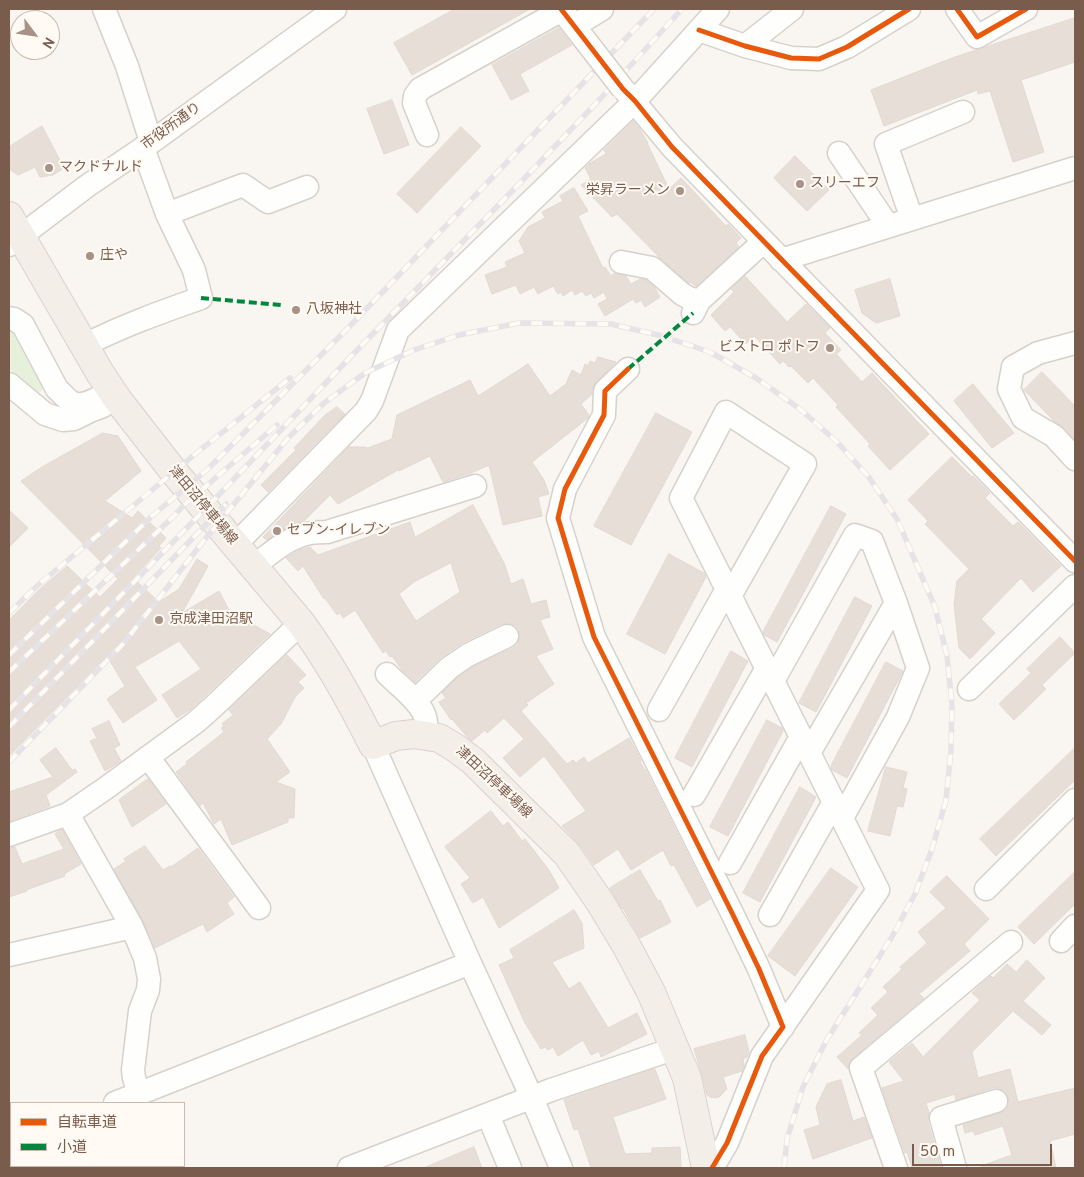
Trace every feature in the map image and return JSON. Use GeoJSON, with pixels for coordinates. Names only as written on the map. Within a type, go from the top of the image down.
{"type":"FeatureCollection","features":[{"type":"Feature","properties":{"kind":"main road","name":"津田沼停車場線"},"geometry":{"type":"LineString","coordinates":[[13,232],[115,395],[174,472],[301,623],[346,694],[373,746],[396,736],[414,734],[439,738],[473,761],[567,854],[600,902],[626,945],[651,992],[676,1048],[687,1078],[706,1168]]}},
{"type":"Feature","properties":{"kind":"street"},"geometry":{"type":"LineString","coordinates":[[85,345],[148,316],[201,298],[194,270],[167,214],[127,66],[104,9]]}},
{"type":"Feature","properties":{"kind":"street","name":"市役所通り"},"geometry":{"type":"LineString","coordinates":[[13,232],[87,186],[147,145],[335,9]]}},
{"type":"Feature","properties":{"kind":"street"},"geometry":{"type":"LineString","coordinates":[[428,136],[414,103],[415,96],[420,89],[570,21],[602,9]]}},
{"type":"Feature","properties":{"kind":"street"},"geometry":{"type":"LineString","coordinates":[[235,545],[366,411],[372,401],[398,330],[629,95],[699,30],[718,9]]}},
{"type":"Feature","properties":{"kind":"street"},"geometry":{"type":"LineString","coordinates":[[745,46],[792,9]]}},
{"type":"Feature","properties":{"kind":"street"},"geometry":{"type":"LineString","coordinates":[[699,30],[745,46],[791,58],[820,59],[847,47],[908,9]]}},
{"type":"Feature","properties":{"kind":"street"},"geometry":{"type":"LineString","coordinates":[[957,9],[977,37],[1026,9]]}},
{"type":"Feature","properties":{"kind":"street"},"geometry":{"type":"LineString","coordinates":[[570,21],[672,147],[901,381],[1071,547]]}},
{"type":"Feature","properties":{"kind":"street"},"geometry":{"type":"LineString","coordinates":[[912,219],[886,144],[963,112]]}},
{"type":"Feature","properties":{"kind":"street"},"geometry":{"type":"LineString","coordinates":[[839,152],[888,226]]}},
{"type":"Feature","properties":{"kind":"street"},"geometry":{"type":"LineString","coordinates":[[781,260],[1075,168]]}},
{"type":"Feature","properties":{"kind":"street"},"geometry":{"type":"LineString","coordinates":[[167,214],[244,185],[268,202],[307,187]]}},
{"type":"Feature","properties":{"kind":"street"},"geometry":{"type":"LineString","coordinates":[[621,262],[652,268],[689,298],[696,307],[763,242]]}},
{"type":"Feature","properties":{"kind":"street"},"geometry":{"type":"LineString","coordinates":[[9,318],[23,325],[57,389],[73,403],[82,404],[115,395]]}},
{"type":"Feature","properties":{"kind":"street"},"geometry":{"type":"LineString","coordinates":[[1075,343],[1038,353],[1013,368],[1010,389],[1023,418],[1054,436],[1075,459]]}},
{"type":"Feature","properties":{"kind":"street"},"geometry":{"type":"LineString","coordinates":[[628,368],[604,391],[604,415],[565,489],[558,518],[594,638],[733,915],[759,969],[783,1027]]}},
{"type":"Feature","properties":{"kind":"street"},"geometry":{"type":"LineString","coordinates":[[9,384],[45,414],[63,420],[74,420],[115,395]]}},
{"type":"Feature","properties":{"kind":"street"},"geometry":{"type":"LineString","coordinates":[[36,407],[51,400],[57,389]]}},
{"type":"Feature","properties":{"kind":"street"},"geometry":{"type":"LineString","coordinates":[[659,710],[728,592],[805,464],[726,412],[682,498],[728,592],[878,890],[762,1056],[727,1143],[712,1168]]}},
{"type":"Feature","properties":{"kind":"street"},"geometry":{"type":"LineString","coordinates":[[253,567],[284,543],[298,536],[311,532],[327,532],[475,486]]}},
{"type":"Feature","properties":{"kind":"street"},"geometry":{"type":"LineString","coordinates":[[694,795],[855,535],[872,542],[896,603],[918,668],[898,717],[770,915]]}},
{"type":"Feature","properties":{"kind":"street"},"geometry":{"type":"LineString","coordinates":[[970,689],[1075,586]]}},
{"type":"Feature","properties":{"kind":"street"},"geometry":{"type":"LineString","coordinates":[[730,863],[896,603]]}},
{"type":"Feature","properties":{"kind":"street"},"geometry":{"type":"LineString","coordinates":[[9,835],[68,814],[106,788],[196,722],[301,623]]}},
{"type":"Feature","properties":{"kind":"street"},"geometry":{"type":"LineString","coordinates":[[415,701],[448,668],[468,655],[508,636]]}},
{"type":"Feature","properties":{"kind":"street"},"geometry":{"type":"LineString","coordinates":[[387,674],[415,701],[424,713],[427,735]]}},
{"type":"Feature","properties":{"kind":"street"},"geometry":{"type":"LineString","coordinates":[[373,746],[532,1098],[561,1168]]}},
{"type":"Feature","properties":{"kind":"street"},"geometry":{"type":"LineString","coordinates":[[148,757],[259,908]]}},
{"type":"Feature","properties":{"kind":"street"},"geometry":{"type":"LineString","coordinates":[[986,889],[1074,803]]}},
{"type":"Feature","properties":{"kind":"street"},"geometry":{"type":"LineString","coordinates":[[68,814],[132,927],[145,958],[149,979],[148,990],[140,1011],[133,1070],[139,1093]]}},
{"type":"Feature","properties":{"kind":"street"},"geometry":{"type":"LineString","coordinates":[[9,955],[132,927]]}},
{"type":"Feature","properties":{"kind":"street"},"geometry":{"type":"LineString","coordinates":[[896,1168],[862,1068],[1011,942]]}},
{"type":"Feature","properties":{"kind":"street"},"geometry":{"type":"LineString","coordinates":[[117,1102],[470,963]]}},
{"type":"Feature","properties":{"kind":"street"},"geometry":{"type":"LineString","coordinates":[[349,1168],[551,1090],[676,1048]]}},
{"type":"Feature","properties":{"kind":"street"},"geometry":{"type":"LineString","coordinates":[[955,1168],[941,1118],[996,1100]]}},
{"type":"Feature","properties":{"kind":"street"},"geometry":{"type":"LineString","coordinates":[[488,1114],[510,1168]]}},
{"type":"Feature","properties":{"kind":"green space"},"geometry":{"type":"Polygon","coordinates":[[[9,329],[15,333],[45,386],[41,391],[34,391],[9,368],[9,329]]]}},
{"type":"Feature","properties":{"kind":"building"},"geometry":{"type":"Polygon","coordinates":[[[455,9],[530,9],[412,75],[394,43],[455,9]]]}},
{"type":"Feature","properties":{"kind":"building"},"geometry":{"type":"Polygon","coordinates":[[[1075,18],[1075,62],[1021,80],[1044,152],[1013,162],[990,91],[978,94],[977,90],[884,126],[871,90],[952,58],[1075,18]]]}},
{"type":"Feature","properties":{"kind":"building"},"geometry":{"type":"Polygon","coordinates":[[[559,28],[572,45],[520,74],[529,91],[511,100],[492,65],[559,28]]]}},
{"type":"Feature","properties":{"kind":"building"},"geometry":{"type":"Polygon","coordinates":[[[392,100],[409,145],[384,154],[367,109],[392,100]]]}},
{"type":"Feature","properties":{"kind":"building"},"geometry":{"type":"Polygon","coordinates":[[[633,121],[648,143],[669,189],[681,178],[726,226],[728,224],[741,238],[736,243],[739,247],[696,286],[689,283],[659,257],[617,214],[612,217],[581,185],[591,179],[585,168],[606,154],[604,150],[633,121]]]}},
{"type":"Feature","properties":{"kind":"building"},"geometry":{"type":"Polygon","coordinates":[[[42,126],[64,168],[53,175],[40,177],[35,167],[18,175],[9,169],[9,147],[42,126]]]}},
{"type":"Feature","properties":{"kind":"building"},"geometry":{"type":"Polygon","coordinates":[[[461,127],[481,146],[417,213],[397,194],[461,127]]]}},
{"type":"Feature","properties":{"kind":"building"},"geometry":{"type":"Polygon","coordinates":[[[795,156],[829,190],[807,211],[774,178],[795,156]]]}},
{"type":"Feature","properties":{"kind":"building"},"geometry":{"type":"Polygon","coordinates":[[[574,188],[588,211],[578,216],[603,268],[605,267],[611,276],[615,273],[626,276],[631,284],[640,279],[646,280],[655,288],[660,297],[645,307],[641,300],[636,303],[633,299],[605,316],[598,304],[607,299],[604,292],[594,298],[591,293],[586,296],[582,291],[575,295],[572,290],[563,296],[561,292],[558,294],[553,286],[538,294],[534,287],[520,294],[516,285],[492,294],[485,275],[507,267],[505,262],[525,253],[519,241],[528,227],[545,218],[542,212],[563,201],[560,196],[574,188]]]}},
{"type":"Feature","properties":{"kind":"building"},"geometry":{"type":"Polygon","coordinates":[[[745,276],[787,322],[806,304],[830,328],[825,333],[841,350],[836,354],[862,382],[872,373],[929,434],[890,470],[868,446],[870,444],[836,407],[838,405],[813,378],[808,383],[791,366],[789,367],[783,361],[780,364],[754,336],[746,344],[730,327],[725,331],[711,315],[734,292],[731,289],[745,276]]]}},
{"type":"Feature","properties":{"kind":"building"},"geometry":{"type":"Polygon","coordinates":[[[890,279],[900,316],[876,323],[862,313],[855,290],[890,279]]]}},
{"type":"Feature","properties":{"kind":"building"},"geometry":{"type":"Polygon","coordinates":[[[598,357],[616,362],[596,382],[592,394],[581,404],[589,415],[588,418],[532,462],[544,480],[549,494],[538,497],[542,516],[503,525],[489,465],[443,482],[430,456],[398,470],[338,504],[330,495],[303,522],[289,526],[267,540],[263,537],[349,447],[368,448],[392,439],[397,415],[470,380],[478,396],[528,364],[550,396],[566,384],[572,370],[581,375],[585,364],[588,366],[590,361],[595,363],[598,357]]]}},
{"type":"Feature","properties":{"kind":"building"},"geometry":{"type":"Polygon","coordinates":[[[1042,372],[1075,406],[1075,440],[1024,390],[1042,372]]]}},
{"type":"Feature","properties":{"kind":"building"},"geometry":{"type":"Polygon","coordinates":[[[973,384],[1014,433],[992,448],[954,401],[973,384]]]}},
{"type":"Feature","properties":{"kind":"building"},"geometry":{"type":"Polygon","coordinates":[[[337,407],[345,414],[268,492],[261,485],[296,450],[294,448],[325,415],[337,407]]]}},
{"type":"Feature","properties":{"kind":"building"},"geometry":{"type":"Polygon","coordinates":[[[656,413],[692,432],[631,545],[594,526],[656,413]]]}},
{"type":"Feature","properties":{"kind":"building"},"geometry":{"type":"Polygon","coordinates":[[[103,433],[118,436],[141,471],[105,501],[132,518],[138,511],[166,538],[159,546],[161,548],[133,578],[159,602],[179,589],[197,559],[208,566],[182,613],[219,591],[230,612],[270,634],[191,709],[177,718],[162,695],[201,669],[179,641],[135,667],[157,700],[123,723],[107,699],[125,686],[107,656],[9,756],[9,620],[41,588],[67,566],[100,597],[118,579],[21,481],[103,433]]]}},
{"type":"Feature","properties":{"kind":"building"},"geometry":{"type":"Polygon","coordinates":[[[952,457],[990,493],[985,498],[1013,526],[1018,522],[1061,566],[1033,592],[1021,578],[981,619],[995,633],[970,659],[959,648],[954,604],[957,581],[969,569],[925,524],[928,521],[908,500],[952,457]]]}},
{"type":"Feature","properties":{"kind":"building"},"geometry":{"type":"Polygon","coordinates":[[[473,505],[504,563],[511,584],[523,579],[531,604],[546,600],[550,617],[540,620],[553,649],[536,656],[554,684],[526,703],[528,705],[521,711],[567,764],[573,760],[576,763],[584,757],[588,763],[629,738],[710,899],[697,907],[674,865],[671,866],[663,850],[631,870],[618,849],[594,865],[580,845],[562,826],[586,811],[544,756],[520,777],[503,758],[524,739],[504,718],[487,733],[485,730],[472,741],[451,720],[439,702],[446,698],[442,693],[457,678],[475,666],[518,644],[520,636],[519,630],[515,625],[501,624],[462,643],[440,658],[415,682],[402,670],[392,656],[390,657],[386,651],[383,653],[355,610],[343,618],[340,613],[337,615],[324,599],[303,566],[298,571],[286,558],[310,547],[318,555],[410,522],[415,537],[473,505]],[[451,563],[414,582],[399,594],[416,621],[460,592],[451,563]]]}},
{"type":"Feature","properties":{"kind":"building"},"geometry":{"type":"Polygon","coordinates":[[[831,506],[846,514],[777,642],[764,635],[763,632],[831,506]]]}},
{"type":"Feature","properties":{"kind":"building"},"geometry":{"type":"Polygon","coordinates":[[[9,510],[28,528],[9,547],[9,510]]]}},
{"type":"Feature","properties":{"kind":"building"},"geometry":{"type":"Polygon","coordinates":[[[669,554],[704,573],[706,577],[665,654],[627,634],[669,554]]]}},
{"type":"Feature","properties":{"kind":"building"},"geometry":{"type":"Polygon","coordinates":[[[855,597],[872,606],[816,712],[799,703],[855,597]]]}},
{"type":"Feature","properties":{"kind":"building"},"geometry":{"type":"Polygon","coordinates":[[[1060,637],[1075,653],[1042,685],[1046,689],[1014,720],[999,704],[1031,673],[1027,669],[1060,637]]]}},
{"type":"Feature","properties":{"kind":"building"},"geometry":{"type":"Polygon","coordinates":[[[731,651],[748,661],[692,767],[675,758],[731,651]]]}},
{"type":"Feature","properties":{"kind":"building"},"geometry":{"type":"Polygon","coordinates":[[[287,655],[306,675],[298,682],[304,688],[295,697],[281,724],[267,739],[290,772],[276,782],[295,789],[294,818],[288,818],[288,822],[232,845],[221,819],[214,824],[203,803],[200,806],[176,772],[224,732],[221,728],[224,726],[222,724],[233,715],[229,710],[287,655]]]}},
{"type":"Feature","properties":{"kind":"building"},"geometry":{"type":"Polygon","coordinates":[[[886,662],[903,671],[847,778],[832,770],[831,766],[886,662]]]}},
{"type":"Feature","properties":{"kind":"building"},"geometry":{"type":"Polygon","coordinates":[[[767,720],[782,728],[783,731],[728,836],[710,827],[767,720]]]}},
{"type":"Feature","properties":{"kind":"building"},"geometry":{"type":"Polygon","coordinates":[[[109,721],[120,745],[114,748],[121,761],[105,771],[90,741],[97,738],[92,729],[109,721]]]}},
{"type":"Feature","properties":{"kind":"building"},"geometry":{"type":"Polygon","coordinates":[[[56,748],[72,770],[75,769],[77,772],[46,795],[50,806],[9,821],[9,792],[53,777],[40,760],[56,748]]]}},
{"type":"Feature","properties":{"kind":"building"},"geometry":{"type":"Polygon","coordinates":[[[1075,748],[1075,780],[996,856],[980,839],[1075,748]]]}},
{"type":"Feature","properties":{"kind":"building"},"geometry":{"type":"Polygon","coordinates":[[[886,767],[907,772],[903,788],[907,789],[903,807],[897,806],[890,836],[868,831],[886,767]]]}},
{"type":"Feature","properties":{"kind":"building"},"geometry":{"type":"Polygon","coordinates":[[[148,779],[166,804],[132,827],[119,800],[148,779]]]}},
{"type":"Feature","properties":{"kind":"building"},"geometry":{"type":"Polygon","coordinates":[[[800,787],[816,797],[760,902],[743,893],[800,787]]]}},
{"type":"Feature","properties":{"kind":"building"},"geometry":{"type":"Polygon","coordinates":[[[491,811],[503,826],[508,822],[522,841],[525,839],[549,870],[559,888],[499,928],[483,897],[473,903],[461,884],[470,878],[445,847],[491,811]]]}},
{"type":"Feature","properties":{"kind":"building"},"geometry":{"type":"Polygon","coordinates":[[[62,830],[81,864],[64,874],[65,876],[9,897],[9,848],[15,847],[22,864],[64,849],[55,834],[62,830]]]}},
{"type":"Feature","properties":{"kind":"building"},"geometry":{"type":"Polygon","coordinates":[[[145,846],[163,870],[171,867],[198,848],[234,897],[227,903],[234,914],[207,932],[203,924],[155,948],[143,921],[114,869],[126,861],[124,859],[145,846]]]}},
{"type":"Feature","properties":{"kind":"building"},"geometry":{"type":"Polygon","coordinates":[[[831,868],[858,887],[795,976],[768,956],[831,868]]]}},
{"type":"Feature","properties":{"kind":"building"},"geometry":{"type":"Polygon","coordinates":[[[640,870],[658,901],[660,900],[671,922],[640,938],[610,888],[640,870]]]}},
{"type":"Feature","properties":{"kind":"building"},"geometry":{"type":"Polygon","coordinates":[[[1075,872],[1075,904],[1034,944],[1018,927],[1075,872]]]}},
{"type":"Feature","properties":{"kind":"building"},"geometry":{"type":"Polygon","coordinates":[[[947,876],[989,919],[964,944],[970,951],[919,994],[924,998],[853,1058],[848,1069],[837,1057],[862,1035],[859,1033],[878,1015],[871,1008],[888,992],[883,987],[902,969],[900,967],[927,943],[918,932],[946,908],[930,892],[947,876]]]}},
{"type":"Feature","properties":{"kind":"building"},"geometry":{"type":"Polygon","coordinates":[[[574,910],[582,923],[584,948],[552,962],[569,989],[580,982],[608,1028],[637,1013],[647,1034],[601,1057],[599,1051],[591,1055],[583,1040],[558,1056],[553,1047],[548,1050],[545,1047],[541,1049],[525,1023],[499,965],[514,958],[510,950],[574,910]]]}},
{"type":"Feature","properties":{"kind":"building"},"geometry":{"type":"Polygon","coordinates":[[[1027,960],[1045,978],[1023,1001],[1051,1025],[1042,1035],[1013,1011],[972,1052],[978,1078],[1010,1069],[1018,1102],[1075,1088],[1075,1134],[1050,1141],[1056,1168],[982,1168],[981,1166],[1012,1155],[1003,1126],[975,1135],[973,1131],[965,1133],[963,1125],[1006,1110],[1009,1104],[1008,1097],[1005,1091],[998,1088],[992,1088],[956,1100],[955,1094],[926,1103],[929,1113],[928,1122],[941,1168],[912,1168],[882,1088],[904,1081],[889,1062],[912,1043],[923,1057],[980,1000],[972,993],[977,988],[991,976],[993,978],[1007,964],[1016,972],[1027,960]]]}},
{"type":"Feature","properties":{"kind":"building"},"geometry":{"type":"Polygon","coordinates":[[[745,1035],[749,1052],[747,1057],[743,1059],[742,1071],[723,1077],[727,1089],[719,1097],[710,1097],[707,1095],[694,1049],[745,1035]]]}},
{"type":"Feature","properties":{"kind":"building"},"geometry":{"type":"Polygon","coordinates":[[[655,1069],[666,1099],[613,1117],[625,1154],[652,1153],[652,1148],[680,1147],[681,1168],[591,1168],[578,1129],[574,1130],[564,1100],[655,1069]]]}},
{"type":"Feature","properties":{"kind":"building"},"geometry":{"type":"Polygon","coordinates":[[[841,1080],[853,1121],[864,1117],[872,1138],[813,1159],[804,1130],[820,1125],[816,1107],[827,1084],[841,1080]]]}},
{"type":"Feature","properties":{"kind":"building"},"geometry":{"type":"Polygon","coordinates":[[[474,1147],[482,1168],[424,1168],[474,1147]]]}},
{"type":"Feature","properties":{"kind":"railway"},"geometry":{"type":"LineString","coordinates":[[9,655],[152,516],[208,469],[347,329],[654,9]]}},
{"type":"Feature","properties":{"kind":"railway"},"geometry":{"type":"LineString","coordinates":[[9,710],[521,182],[682,9]]}},
{"type":"Feature","properties":{"kind":"railway"},"geometry":{"type":"LineString","coordinates":[[9,762],[123,644],[202,543],[289,437],[324,403],[365,373],[414,350],[459,335],[519,323],[611,324],[662,336],[710,352],[756,378],[800,409],[836,441],[868,476],[897,519],[935,607],[947,656],[952,704],[951,750],[946,800],[932,849],[915,894],[893,935],[826,1041],[803,1087],[787,1139],[784,1168]]}},
{"type":"Feature","properties":{"kind":"railway"},"geometry":{"type":"LineString","coordinates":[[9,613],[38,585],[290,378]]}},
{"type":"Feature","properties":{"kind":"railway"},"geometry":{"type":"LineString","coordinates":[[9,672],[183,506],[277,425]]}},
{"type":"Feature","properties":{"kind":"railway"},"geometry":{"type":"LineString","coordinates":[[9,727],[226,504]]}},
{"type":"Feature","properties":{"kind":"marked path"},"geometry":{"type":"LineString","coordinates":[[201,298],[281,305]]}},
{"type":"Feature","properties":{"kind":"marked path"},"geometry":{"type":"LineString","coordinates":[[628,369],[693,313]]}},
{"type":"Feature","properties":{"kind":"cycle path"},"geometry":{"type":"LineString","coordinates":[[561,9],[623,89],[672,147],[1075,561]]}},
{"type":"Feature","properties":{"kind":"cycle path"},"geometry":{"type":"LineString","coordinates":[[699,30],[745,46],[791,58],[819,59],[847,47],[909,9]]}},
{"type":"Feature","properties":{"kind":"cycle path"},"geometry":{"type":"LineString","coordinates":[[957,9],[977,37],[1026,9]]}},
{"type":"Feature","properties":{"kind":"cycle path"},"geometry":{"type":"LineString","coordinates":[[628,369],[605,391],[604,415],[565,489],[558,518],[594,637],[733,915],[759,969],[783,1027],[762,1056],[727,1143],[712,1168]]}},
{"type":"Feature","properties":{"kind":"place","name":"マクドナルド"},"geometry":{"type":"Point","coordinates":[49,168]}},
{"type":"Feature","properties":{"kind":"place","name":"スリーエフ"},"geometry":{"type":"Point","coordinates":[800,184]}},
{"type":"Feature","properties":{"kind":"place","name":"栄昇ラーメン"},"geometry":{"type":"Point","coordinates":[680,191]}},
{"type":"Feature","properties":{"kind":"place","name":"庄や"},"geometry":{"type":"Point","coordinates":[90,256]}},
{"type":"Feature","properties":{"kind":"place","name":"八坂神社"},"geometry":{"type":"Point","coordinates":[296,310]}},
{"type":"Feature","properties":{"kind":"place","name":"ビストロ ポトフ"},"geometry":{"type":"Point","coordinates":[830,348]}},
{"type":"Feature","properties":{"kind":"place","name":"セブン-イレブン"},"geometry":{"type":"Point","coordinates":[277,531]}},
{"type":"Feature","properties":{"kind":"place","name":"京成津田沼駅"},"geometry":{"type":"Point","coordinates":[159,620]}}]}
